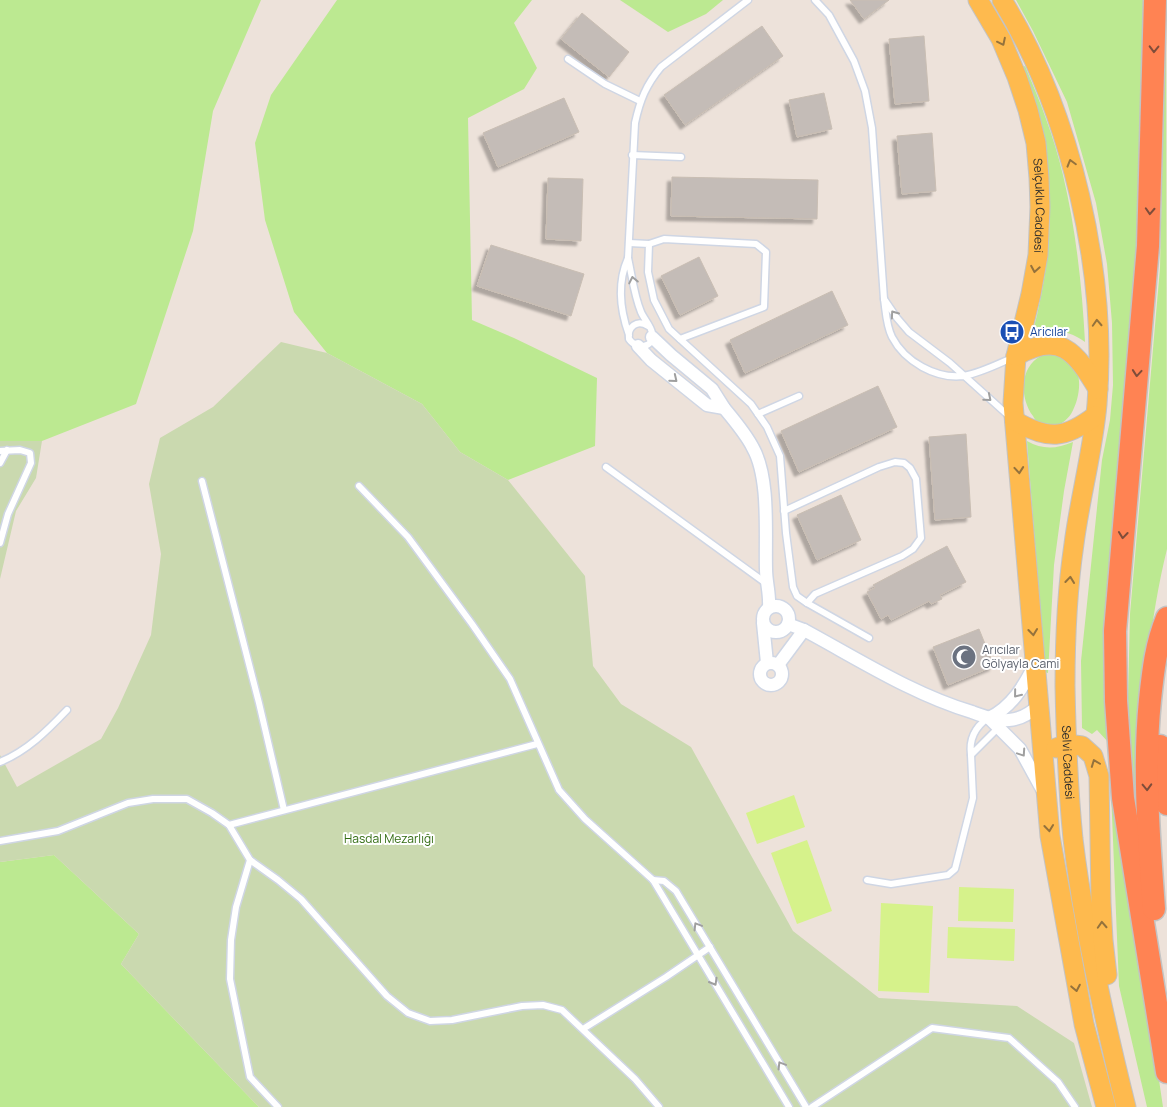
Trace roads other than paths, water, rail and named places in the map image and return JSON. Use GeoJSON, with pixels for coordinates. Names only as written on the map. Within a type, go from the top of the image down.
{"type":"FeatureCollection","features":[{"type":"Feature","properties":{"kind":"highway"},"geometry":{"type":"LineString","coordinates":[[1155,0],[1148,246],[1117,605],[1115,672],[1123,798],[1167,1072]]}},
{"type":"Feature","properties":{"kind":"highway"},"geometry":{"type":"LineString","coordinates":[[1167,618],[1160,680],[1160,748],[1167,804]]}},
{"type":"Feature","properties":{"kind":"highway"},"geometry":{"type":"LineString","coordinates":[[1167,618],[1160,635],[1153,669],[1148,718],[1147,761],[1155,928],[1167,1028]]}},
{"type":"Feature","properties":{"kind":"main road","name":"Selçuklu Caddesi"},"geometry":{"type":"LineString","coordinates":[[978,0],[1001,39],[1017,77],[1028,110],[1038,160],[1040,207],[1038,255],[1016,356],[1013,386],[1014,421]]}},
{"type":"Feature","properties":{"kind":"main road"},"geometry":{"type":"LineString","coordinates":[[1002,0],[1024,41],[1053,109],[1066,147],[1083,211],[1096,303],[1098,340],[1098,389],[1095,416],[1069,432],[1056,435],[1042,434],[1014,421]]}},
{"type":"Feature","properties":{"kind":"main road"},"geometry":{"type":"LineString","coordinates":[[1016,356],[1036,346],[1049,344],[1061,346],[1076,357],[1098,389]]}},
{"type":"Feature","properties":{"kind":"main road","name":"Selvi Caddesi"},"geometry":{"type":"LineString","coordinates":[[1095,416],[1073,547],[1066,646],[1067,744],[1070,803],[1080,888],[1096,975],[1126,1107]]}},
{"type":"Feature","properties":{"kind":"main road","name":"Selvi Caddesi"},"geometry":{"type":"LineString","coordinates":[[1014,421],[1050,836],[1072,968],[1084,1024],[1106,1107]]}},
{"type":"Feature","properties":{"kind":"main road"},"geometry":{"type":"LineString","coordinates":[[1039,705],[1052,691],[1061,671],[1066,646]]}},
{"type":"Feature","properties":{"kind":"main road"},"geometry":{"type":"LineString","coordinates":[[1043,762],[1050,752],[1058,747],[1076,744],[1093,756],[1100,776],[1103,940],[1119,1078]]}},
{"type":"Feature","properties":{"kind":"street"},"geometry":{"type":"LineString","coordinates":[[650,331],[671,355],[712,389],[754,449],[761,470],[764,494],[769,608]]}},
{"type":"Feature","properties":{"kind":"street"},"geometry":{"type":"LineString","coordinates":[[638,346],[651,360],[707,405],[724,408]]}},
{"type":"Feature","properties":{"kind":"street"},"geometry":{"type":"LineString","coordinates":[[763,622],[768,630],[777,632],[785,629],[789,617],[785,609],[777,606],[769,608],[764,614],[763,622],[772,664],[804,630]]}},
{"type":"Feature","properties":{"kind":"street"},"geometry":{"type":"LineString","coordinates":[[788,624],[804,630],[923,695],[989,718],[1000,720],[1014,719],[1031,712],[1039,705]]}},
{"type":"Feature","properties":{"kind":"street"},"geometry":{"type":"LineString","coordinates":[[989,718],[999,713],[1017,696],[1036,663]]}},
{"type":"Feature","properties":{"kind":"street"},"geometry":{"type":"LineString","coordinates":[[989,718],[1020,749],[1046,795]]}},
{"type":"Feature","properties":{"kind":"lane"},"geometry":{"type":"LineString","coordinates":[[628,258],[621,282],[621,304],[624,323],[631,342],[638,346],[649,344],[650,331],[637,298],[628,258],[632,155],[635,123],[640,101],[650,80],[661,67],[748,0]]}},
{"type":"Feature","properties":{"kind":"lane"},"geometry":{"type":"LineString","coordinates":[[815,0],[829,16],[854,61],[865,91],[872,128],[886,320],[892,337],[900,348],[919,365],[945,376],[962,376],[978,373],[1016,356]]}},
{"type":"Feature","properties":{"kind":"lane"},"geometry":{"type":"LineString","coordinates":[[568,59],[605,84],[640,101]]}},
{"type":"Feature","properties":{"kind":"lane"},"geometry":{"type":"LineString","coordinates":[[632,155],[681,157]]}},
{"type":"Feature","properties":{"kind":"lane"},"geometry":{"type":"LineString","coordinates":[[629,243],[649,244],[664,239],[756,244],[763,247],[766,252],[764,307],[680,339]]}},
{"type":"Feature","properties":{"kind":"lane"},"geometry":{"type":"LineString","coordinates":[[649,244],[648,272],[654,300],[669,329],[751,404],[767,427],[780,456],[784,511],[793,587],[796,596],[869,638]]}},
{"type":"Feature","properties":{"kind":"lane"},"geometry":{"type":"LineString","coordinates":[[884,299],[908,332],[950,363],[962,376],[1014,421]]}},
{"type":"Feature","properties":{"kind":"lane"},"geometry":{"type":"LineString","coordinates":[[629,335],[634,325],[641,323],[650,331]]}},
{"type":"Feature","properties":{"kind":"lane"},"geometry":{"type":"LineString","coordinates":[[758,414],[799,396]]}},
{"type":"Feature","properties":{"kind":"lane"},"geometry":{"type":"LineString","coordinates":[[0,463],[3,451],[20,450],[30,453],[31,463],[8,514],[0,543]]}},
{"type":"Feature","properties":{"kind":"lane"},"geometry":{"type":"LineString","coordinates":[[784,511],[894,462],[904,464],[910,468],[916,479],[921,538],[913,549],[902,556],[815,594],[807,603]]}},
{"type":"Feature","properties":{"kind":"lane"},"geometry":{"type":"LineString","coordinates":[[606,467],[768,585]]}},
{"type":"Feature","properties":{"kind":"lane"},"geometry":{"type":"LineString","coordinates":[[202,481],[259,703],[284,810]]}},
{"type":"Feature","properties":{"kind":"lane"},"geometry":{"type":"LineString","coordinates":[[360,486],[408,537],[510,679],[537,744],[559,790],[585,819],[653,880],[789,1107]]}},
{"type":"Feature","properties":{"kind":"lane"},"geometry":{"type":"LineString","coordinates":[[0,762],[20,752],[42,736],[67,710]]}},
{"type":"Feature","properties":{"kind":"lane"},"geometry":{"type":"LineString","coordinates":[[867,880],[891,884],[952,873],[955,869],[973,798],[970,747],[977,727],[989,718]]}},
{"type":"Feature","properties":{"kind":"lane"},"geometry":{"type":"LineString","coordinates":[[971,755],[999,727]]}},
{"type":"Feature","properties":{"kind":"lane"},"geometry":{"type":"LineString","coordinates":[[229,826],[537,744]]}},
{"type":"Feature","properties":{"kind":"lane"},"geometry":{"type":"LineString","coordinates":[[0,841],[58,831],[128,803],[153,799],[187,799],[212,813],[229,826],[250,860],[301,899],[387,996],[408,1013],[430,1021],[452,1020],[522,1006],[543,1005],[562,1010],[635,1079],[660,1107]]}},
{"type":"Feature","properties":{"kind":"lane"},"geometry":{"type":"LineString","coordinates":[[250,860],[234,915],[230,940],[230,979],[250,1078],[278,1107]]}},
{"type":"Feature","properties":{"kind":"lane"},"geometry":{"type":"LineString","coordinates":[[653,880],[664,881],[676,891],[806,1107]]}},
{"type":"Feature","properties":{"kind":"lane"},"geometry":{"type":"LineString","coordinates":[[583,1029],[710,946]]}},
{"type":"Feature","properties":{"kind":"lane"},"geometry":{"type":"LineString","coordinates":[[812,1107],[932,1028],[1009,1038],[1058,1082],[1075,1107]]}},
{"type":"Feature","properties":{"kind":"place","name":"Aricılar"},"geometry":{"type":"Point","coordinates":[1012,332]}},
{"type":"Feature","properties":{"kind":"place","name":"Arıcılar Gölyayla Cami"},"geometry":{"type":"Point","coordinates":[964,657]}},
{"type":"Feature","properties":{"kind":"park label","name":"Hasdal Mezarlığı"},"geometry":{"type":"Point","coordinates":[389,839]}}]}
